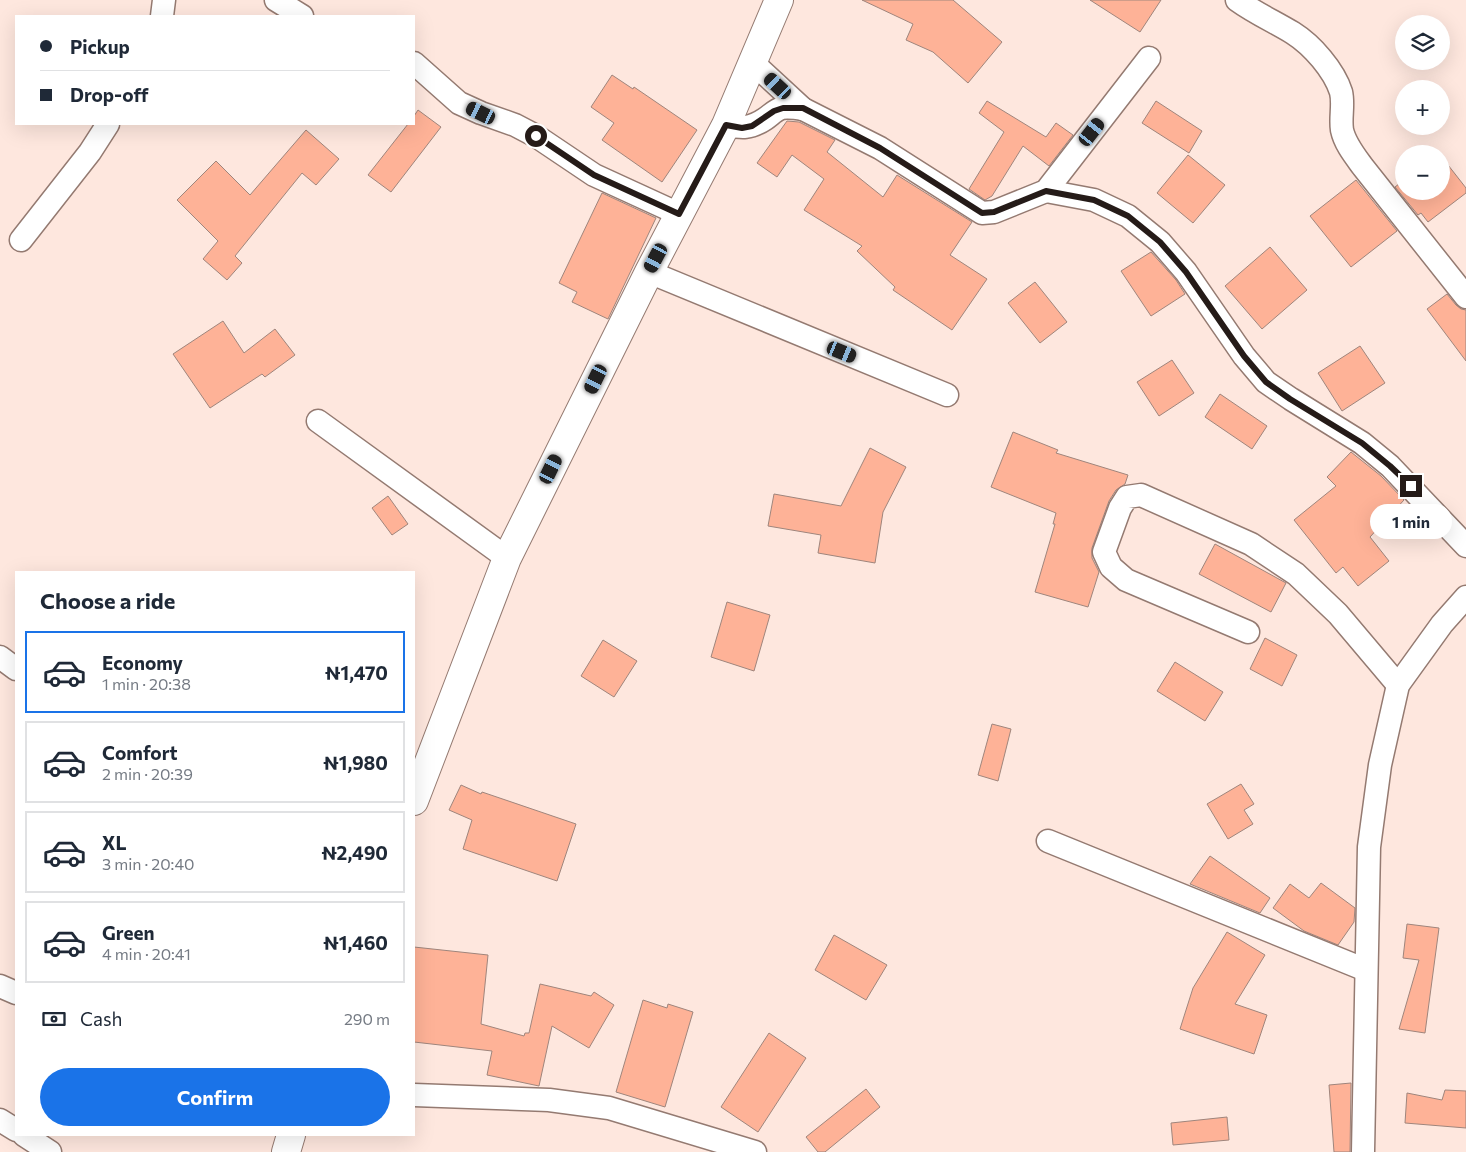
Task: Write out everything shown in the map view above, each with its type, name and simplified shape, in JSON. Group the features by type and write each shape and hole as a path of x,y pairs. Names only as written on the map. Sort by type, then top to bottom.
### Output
{"street":[{"path":"162,15 164,0"},
{"path":"276,0 300,15"},
{"path":"415,798 507,558 649,272 726,125 779,0"},
{"path":"1237,0 1248,9 1295,34 1331,71 1341,92 1342,130 1348,146 1466,296"},
{"path":"753,63 803,108 880,148 982,213 994,212 1046,191 1149,58"},
{"path":"415,64 460,103 481,113 515,124 594,175 679,214"},
{"path":"726,125 742,128 752,126 774,111 783,108 803,108"},
{"path":"21,240 90,152 107,125"},
{"path":"1046,191 1094,200 1128,216 1160,242 1186,272 1244,356 1266,382 1362,443 1383,460 1411,486 1466,546"},
{"path":"649,272 947,395"},
{"path":"318,422 507,558"},
{"path":"1248,632 1126,580 1112,567 1104,552 1120,508 1127,497 1141,494 1251,544 1296,574 1338,614 1398,685"},
{"path":"1363,1152 1369,847 1380,765 1398,685 1442,624 1466,597"},
{"path":"0,657 15,668"},
{"path":"1048,841 1366,970"},
{"path":"0,986 15,993"},
{"path":"415,1095 549,1100 609,1108 755,1152"},
{"path":"0,1120 15,1129"},
{"path":"26,1136 50,1152"},
{"path":"286,1152 291,1136"}],"building":[{"path":"862,0 953,0 1002,42 968,83 933,52 906,40 913,24"},
{"path":"1090,0 1161,0 1140,32"},
{"path":"612,75 633,89 634,87 697,130 662,182 602,140 614,123 591,107"},
{"path":"987,101 1046,137 1056,123 1073,135 1049,166 1023,146 992,196 985,200 969,189 1004,132 979,113"},
{"path":"1156,101 1202,131 1189,153 1142,123"},
{"path":"418,110 441,127 391,192 368,175 407,125 415,125 415,114"},
{"path":"787,121 799,122 835,140 827,152 883,197 897,175 972,222 950,255 987,279 952,330 893,290 895,287 857,251 862,246 804,210 824,179 792,155 777,177 757,163"},
{"path":"306,130 339,159 316,185 302,173 235,256 242,263 227,280 203,259 218,241 177,200 216,161 250,195"},
{"path":"1188,155 1225,185 1193,223 1157,193"},
{"path":"1450,168 1466,188 1466,193 1428,222 1421,213 1418,215 1406,200 1450,200"},
{"path":"1356,180 1397,231 1351,267 1310,216"},
{"path":"602,193 656,218 608,319 572,302 577,292 559,283"},
{"path":"1270,247 1307,290 1262,329 1225,286"},
{"path":"1151,252 1176,280 1185,294 1151,316 1121,271"},
{"path":"1035,282 1067,322 1040,343 1008,303"},
{"path":"1447,294 1456,305 1466,310 1466,361 1427,309"},
{"path":"223,321 244,353 275,329 295,355 265,377 262,374 210,408 173,354"},
{"path":"1360,346 1385,383 1342,411 1318,373"},
{"path":"1172,360 1194,393 1159,416 1137,382"},
{"path":"1220,394 1267,426 1252,449 1205,417"},
{"path":"1013,432 1058,450 1056,453 1128,475 1125,484 1116,490 1109,501 1092,548 1092,558 1099,572 1088,607 1035,592 1055,524 1053,524 1056,513 991,487"},
{"path":"870,448 906,467 883,512 875,563 818,553 821,535 768,526 774,494 841,506"},
{"path":"1351,452 1381,476 1404,500 1370,537 1389,561 1358,586 1343,567 1336,573 1294,520 1336,486 1327,477"},
{"path":"388,496 408,524 392,535 372,508"},
{"path":"1215,544 1286,583 1271,612 1199,574"},
{"path":"727,602 770,615 754,671 711,657"},
{"path":"1265,638 1297,655 1282,686 1250,669"},
{"path":"603,640 637,661 614,697 581,676"},
{"path":"1175,662 1223,692 1205,721 1157,691"},
{"path":"992,724 1011,729 998,781 978,775"},
{"path":"1241,784 1254,804 1244,810 1253,824 1228,839 1207,804"},
{"path":"461,785 481,794 482,792 576,824 557,881 463,849 472,820 449,810"},
{"path":"1210,856 1270,898 1260,913 1190,884"},
{"path":"1321,883 1355,908 1354,922 1338,945 1304,931 1273,908 1290,884 1309,898"},
{"path":"1407,924 1439,928 1425,1033 1399,1029 1419,960 1403,958"},
{"path":"1227,932 1265,955 1235,1004 1267,1015 1254,1054 1180,1029 1193,988"},
{"path":"834,935 887,965 866,1000 815,970"},
{"path":"415,947 488,955 481,1024 524,1036 525,1033 529,1033 540,984 591,996 594,992 614,1005 589,1048 552,1026 539,1086 487,1075 492,1051 415,1042"},
{"path":"643,1000 667,1008 668,1004 693,1012 665,1107 616,1092"},
{"path":"769,1033 806,1058 758,1132 721,1107"},
{"path":"1351,1083 1350,1152 1334,1152 1329,1085"},
{"path":"866,1089 880,1107 825,1152 818,1152 806,1137"},
{"path":"1445,1090 1466,1091 1466,1128 1405,1123 1407,1093 1442,1100"},
{"path":"1227,1117 1229,1140 1173,1145 1171,1123"}],"route":[{"path":"536,136 594,175 679,214 726,125 742,128 752,126 774,111 783,108 803,108 880,148 982,213 994,212 1046,191 1094,200 1128,216 1160,242 1186,272 1244,356 1266,382 1362,443 1411,486"}]}
